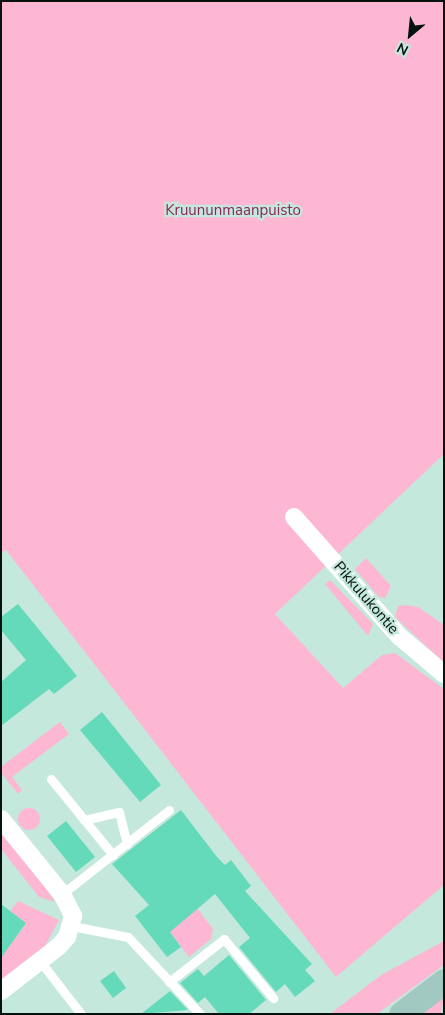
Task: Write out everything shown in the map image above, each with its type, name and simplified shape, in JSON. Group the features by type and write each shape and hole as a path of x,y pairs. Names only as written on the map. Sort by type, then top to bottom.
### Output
{"main road":[{"path":"401,1014 444,981"}],"street":[{"name":"Pikkulukontie","path":"294,517 400,636 444,674"},
{"path":"1,819 71,906 72,926 67,937 1,991"}],"lane":[{"path":"51,779 113,855"},
{"path":"62,894 169,810"},
{"path":"84,820 119,812 127,844"},
{"path":"72,926 128,938 200,1014"},
{"path":"169,982 224,939 273,998"},
{"path":"40,961 81,1014"}],"green space":[{"name":"Kruununmaanpuisto","path":"1,1 444,1 444,454 275,614 343,688 382,655 395,653 444,689 444,885 336,977 6,550 1,553"},
{"path":"366,558 391,586 385,598 379,597 355,569"},
{"path":"330,580 373,624 368,636 325,584"},
{"path":"398,606 418,607 444,625 444,663 395,617"},
{"path":"60,722 69,734 12,777 22,790 18,794 1,773 2,766"},
{"path":"29,808 37,811 40,819 37,827 29,830 21,827 18,819 21,811"},
{"path":"1,832 55,902 39,897 1,849"},
{"path":"18,901 59,920 45,946 1,980 1,957 26,924 10,911"},
{"path":"197,908 213,929 211,939 189,957 170,932"},
{"path":"444,941 444,965 377,1014 330,1014 381,975"},
{"path":"444,996 441,1014 420,1014"}],"building":[{"path":"18,604 77,676 54,694 49,689 1,726 1,682 26,660 1,630 1,617"},
{"path":"102,712 161,785 140,802 80,730"},
{"path":"181,810 225,865 231,860 251,886 245,891 312,964 305,970 315,981 295,997 285,984 276,992 239,947 250,938 215,894 170,932 181,947 167,957 135,916 149,905 112,864"},
{"path":"66,821 95,857 76,872 47,836"},
{"path":"1,904 26,923 1,958"},
{"path":"229,955 266,1000 249,1014 219,1014 205,997 198,1003 180,983 198,969 204,976"},
{"path":"114,971 126,988 113,998 100,981"},
{"path":"170,991 188,1010 141,1014"}]}
